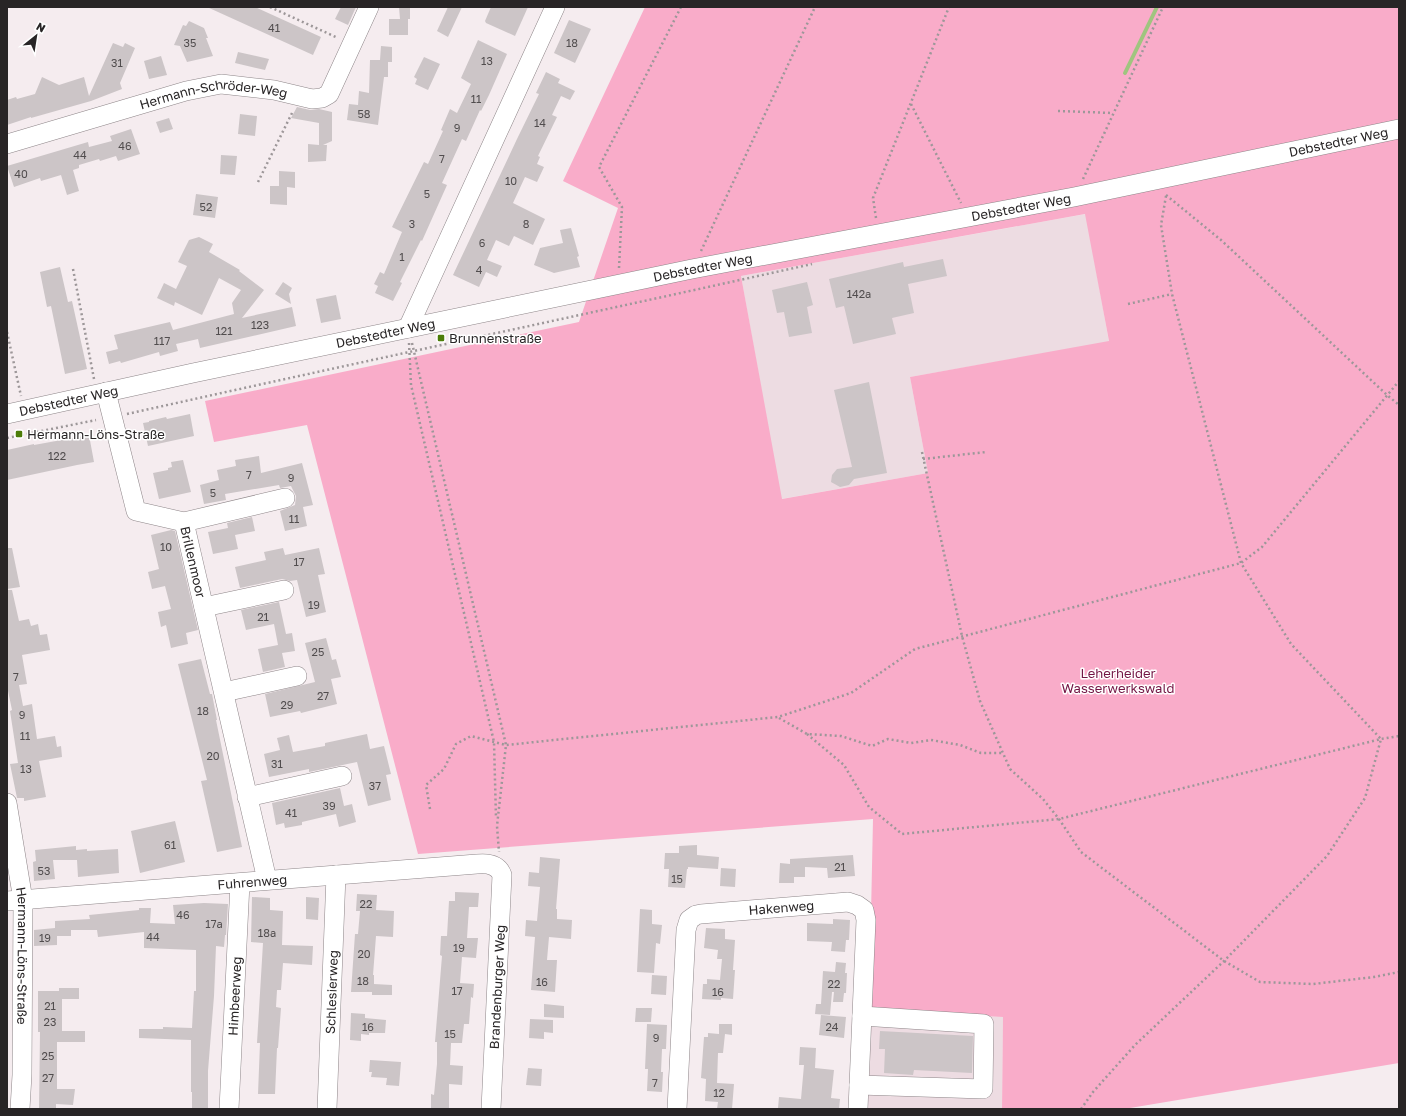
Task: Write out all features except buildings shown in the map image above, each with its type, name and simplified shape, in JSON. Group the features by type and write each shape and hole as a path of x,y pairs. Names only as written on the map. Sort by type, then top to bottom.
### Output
{"street":[{"name":"Hermann-Schröder-Weg","path":"7,144 186,91 221,84 274,90 312,99 322,98 329,94 369,7"},
{"path":"408,328 555,7"},
{"name":"Debstedter Weg","path":"16,412 692,269 1074,197 1165,188 1399,129"},
{"name":"Brillenmoor","path":"102,393 112,417 136,511 184,522 267,880"},
{"path":"184,522 284,498"},
{"name":"Brillenmoor","path":"204,607 284,590"},
{"path":"224,692 297,676"},
{"path":"247,796 342,776"},
{"name":"Hermann-Löns-Straße","path":"7,803 15,900 22,1075 20,1109"},
{"name":"Fuhrenweg","path":"15,900 476,864 496,866"},
{"name":"Brandenburger Weg","path":"492,1109 502,875 501,871 496,866"},
{"name":"Schlesierweg","path":"327,1109 336,875"},
{"name":"Himbeerweg","path":"229,1109 240,883"},
{"name":"Hakenweg","path":"677,1109 686,930 689,920 692,917 701,914 848,902 857,904 864,910 866,920 858,1109"},
{"path":"859,1085 983,1089 984,1024 862,1016"}],"path":[{"path":"270,7 352,44"},
{"path":"618,285 622,207 599,167 681,7"},
{"path":"692,269 815,7"},
{"path":"877,234 873,198 949,7"},
{"path":"1074,197 1163,7"},
{"path":"258,182 300,96"},
{"path":"910,104 965,210 974,216"},
{"path":"1058,112 1113,113"},
{"path":"1165,188 1161,225 1172,294 1241,563 1291,644 1382,739"},
{"path":"1165,188 1387,396 1399,404"},
{"path":"7,438 112,417 409,351 819,263"},
{"path":"73,269 102,393"},
{"path":"1128,304 1172,294"},
{"path":"408,328 506,746 497,826"},
{"path":"408,328 411,385 494,742 499,850 496,866"},
{"path":"7,332 16,412"},
{"path":"430,809 426,785 444,769 456,744 471,736 506,746 778,717 851,693 915,649 1241,563 1262,547 1399,381"},
{"path":"922,452 962,636 980,701 1010,769 1043,799 1081,852 1224,961 1260,982 1313,984 1374,977 1399,972"},
{"path":"923,459 986,452"},
{"path":"778,717 807,734 844,765 868,807 902,834 1059,820 1399,736"},
{"path":"807,734 841,736 872,746 888,739 911,743 931,740 960,744 981,753 1002,753"},
{"path":"1081,1109 1100,1083 1135,1044 1224,961 1327,856 1365,798 1382,739"}],"shaded area":[{"path":"1086,214 1109,342 910,377 928,473 781,499 741,276"},
{"path":"869,1010 1003,1017 1002,1109 865,1109"}],"green space":[{"name":"Leherheider Wasserwerkswald","path":"645,7 1399,7 1399,1063 1124,1109 1002,1109 1003,1017 869,1010 873,819 418,854 307,425 214,442 205,401 579,322 618,208 563,181","holes":["1085,214 1109,341 910,377 928,473 782,499 741,276"]}],"waterway":[{"path":"1125,73 1157,7"}],"place":[{"name":"Brunnenstraße","path":"441,338"},
{"name":"Hermann-Löns-Straße","path":"19,434"}]}
